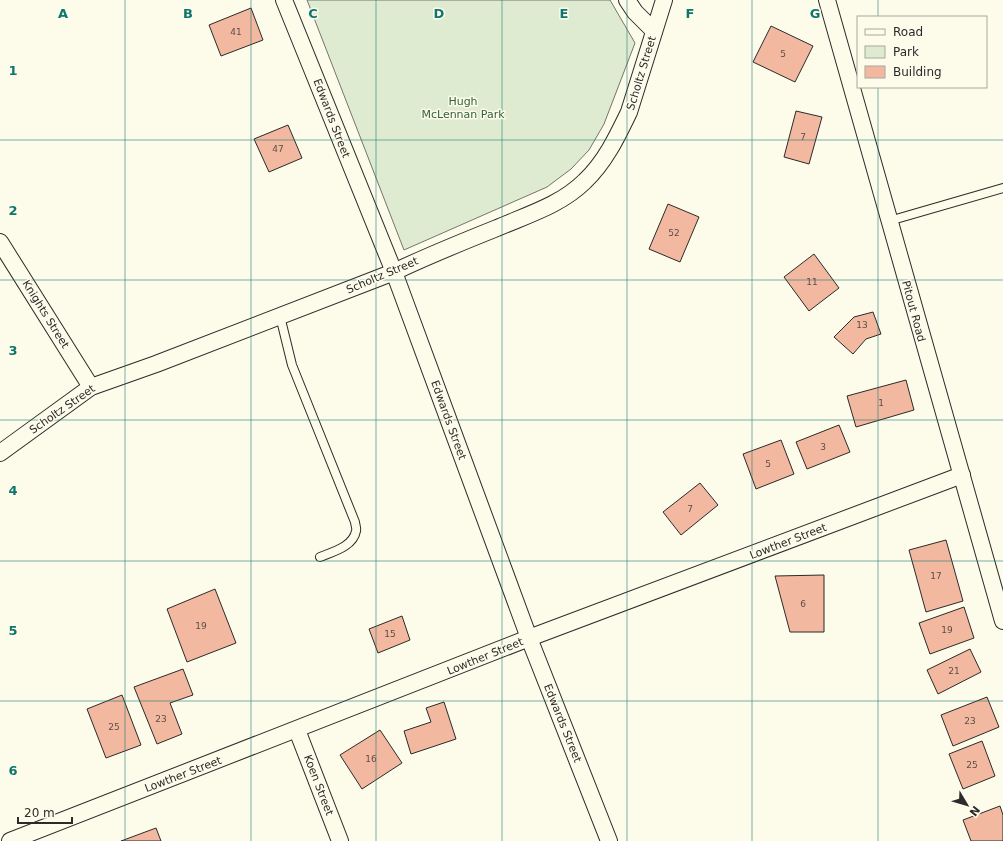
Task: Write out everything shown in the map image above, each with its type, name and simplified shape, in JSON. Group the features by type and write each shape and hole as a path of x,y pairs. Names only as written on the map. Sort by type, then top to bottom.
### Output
{"street":[{"name":"Edwards Street","path":"284,0 394,272 530,638 609,841"},
{"path":"627,0 654,31"},
{"name":"Scholtz Street","path":"0,453 91,386 394,272 428,256 543,209 558,201 584,183 609,151 621,130 629,112 664,0"},
{"name":"Pitout Road","path":"827,0 962,475 998,584 1003,621"},
{"name":"Knights Street","path":"0,242 91,386"},
{"name":"Lowther Street","path":"10,841 530,638 962,475"},
{"name":"Koen Street","path":"297,730 340,841"}],"lane":[{"path":"890,221 1003,188"},
{"path":"280,316 292,365 355,522 356,532 352,539 342,548 320,557"}],"green space":[{"name":"Hugh McLennan Park","path":"307,0 610,0 635,43 604,124 589,150 571,169 547,187 404,250"}],"building":[{"path":"251,8 263,40 221,56 209,25"},
{"path":"771,26 813,46 795,82 753,62"},
{"path":"796,111 822,117 809,164 784,157"},
{"path":"288,125 302,158 269,172 254,139"},
{"path":"668,204 699,217 680,262 649,249"},
{"path":"814,254 839,288 809,311 784,277"},
{"path":"873,312 881,334 866,339 853,354 834,337 854,317"},
{"path":"906,380 914,410 856,427 847,396"},
{"path":"839,425 850,452 807,469 796,442"},
{"path":"781,440 794,474 756,489 743,454"},
{"path":"700,483 718,505 681,535 663,512"},
{"path":"946,540 963,601 926,612 909,550"},
{"path":"824,575 824,632 790,632 775,576"},
{"path":"215,589 236,643 187,662 167,609"},
{"path":"964,607 974,638 930,654 919,623"},
{"path":"402,616 410,640 378,653 369,629"},
{"path":"970,649 981,672 938,694 927,670"},
{"path":"183,669 193,695 170,703 182,734 157,744 134,687"},
{"path":"122,695 141,745 106,758 87,709"},
{"path":"987,697 999,727 953,746 941,715"},
{"path":"444,702 456,739 411,754 404,731 431,722 426,708"},
{"path":"380,730 402,763 362,789 340,755"},
{"path":"982,741 995,776 963,789 949,754"},
{"path":"1000,806 1003,815 1003,841 971,841 963,820"},
{"path":"156,828 161,841 121,841"}]}
